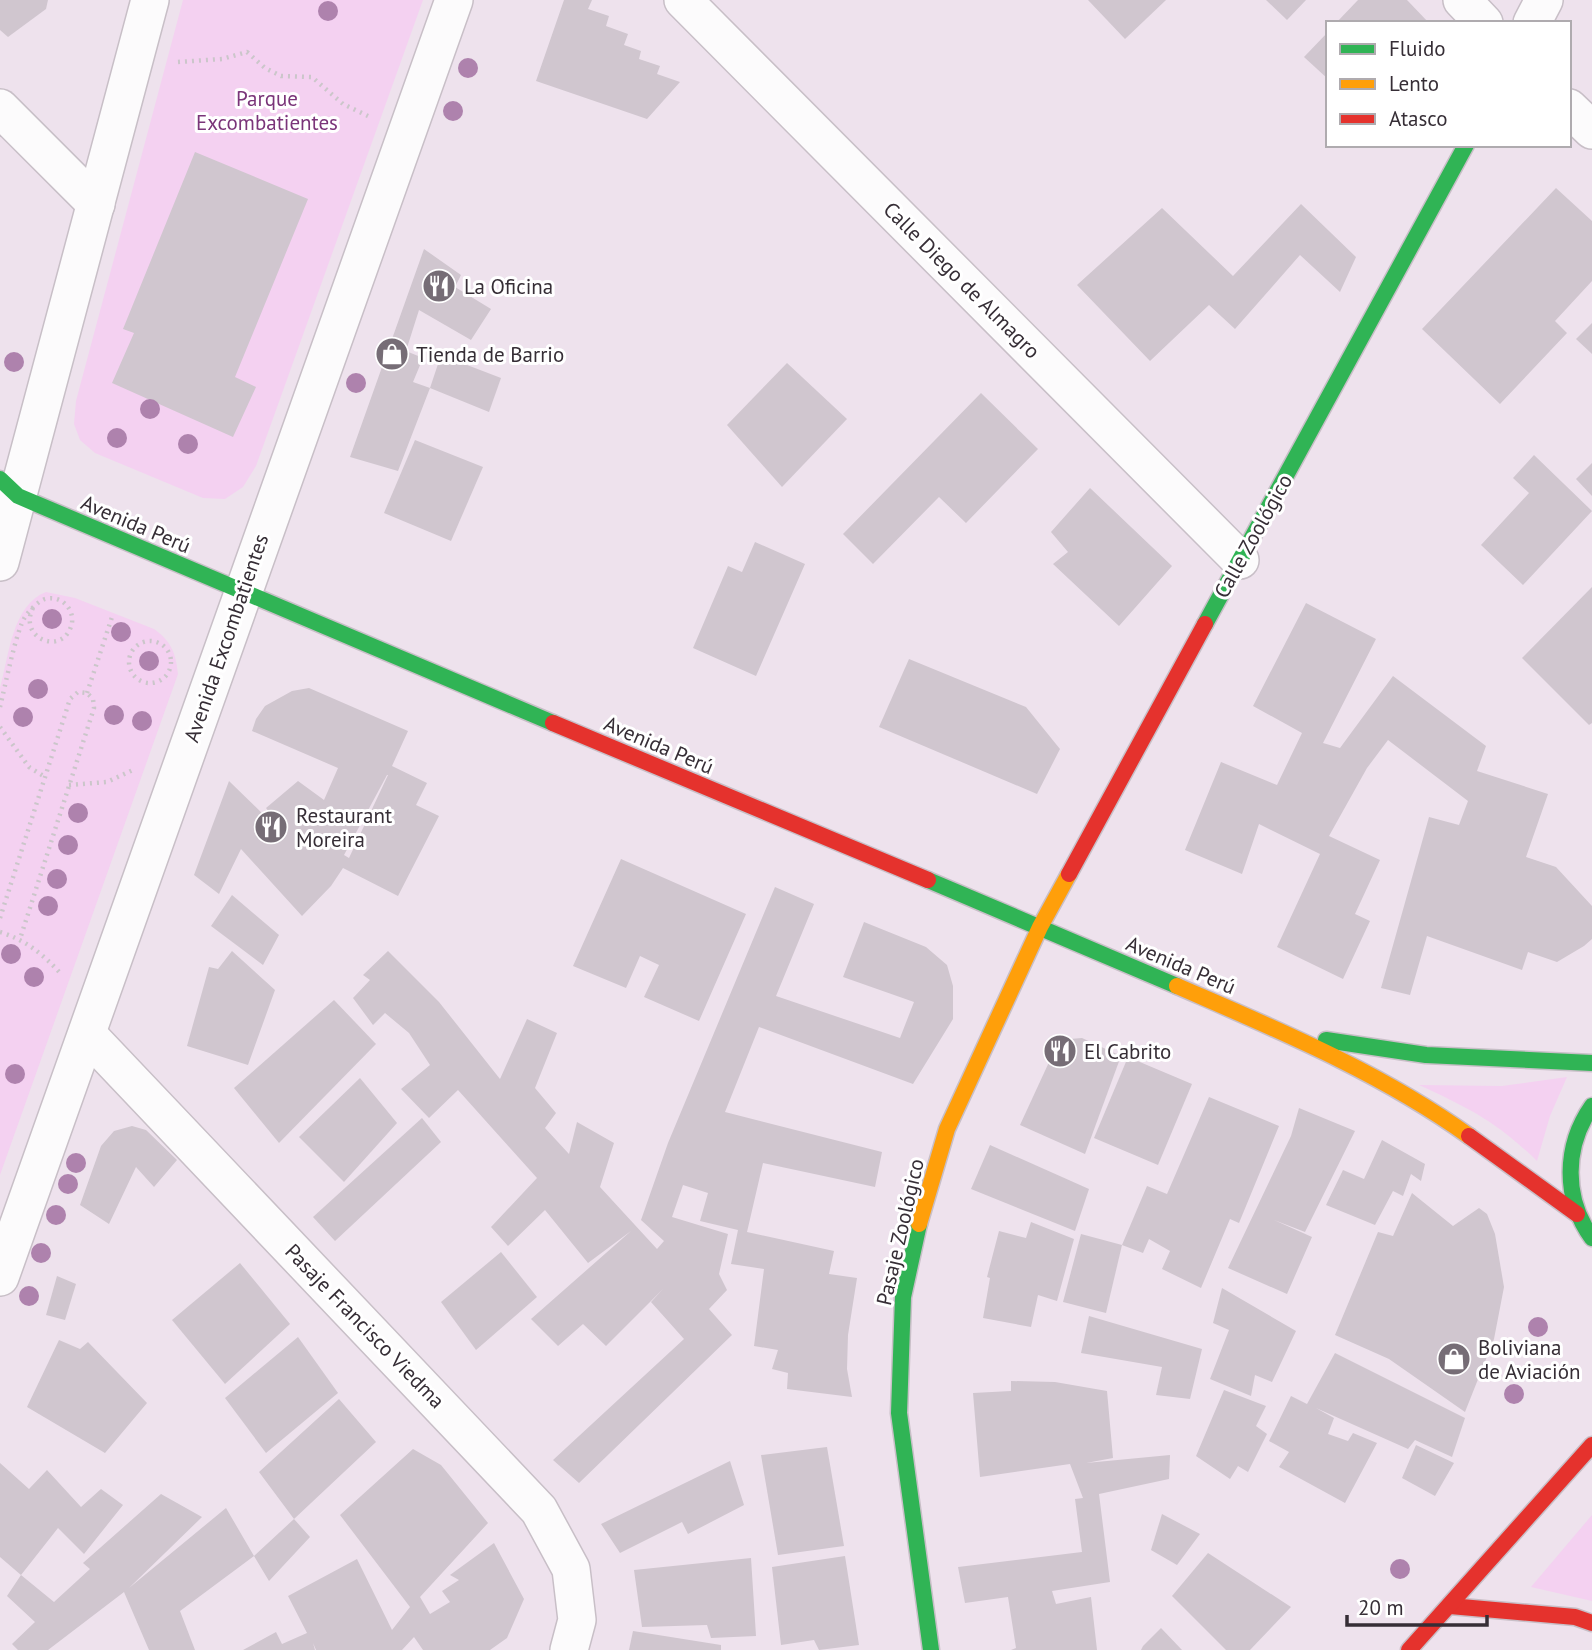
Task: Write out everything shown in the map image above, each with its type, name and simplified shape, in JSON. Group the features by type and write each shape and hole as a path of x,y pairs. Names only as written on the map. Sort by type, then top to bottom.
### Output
{"main road":[{"name":"Calle Zoológico","path":"1040,927 1464,147"},
{"name":"Avenida Perú","path":"6,490 242,593 1040,927 1283,1032 1345,1062 1463,1132 1578,1216"},
{"name":"Pasaje Zoológico","path":"931,1650 899,1413 903,1297 922,1210 947,1129 1040,927"},
{"name":"Avenida Perú","path":"1283,1032 1355,1046 1426,1055 1592,1063"},
{"path":"1590,1246 1578,1216 1570,1178 1574,1142 1592,1106"},
{"path":"1409,1650 1592,1445"},
{"path":"1450,1606 1575,1617 1592,1623"}],"street":[{"path":"0,562 6,490 96,204 150,0"},
{"name":"Avenida Excombatientes","path":"0,1277 454,0"},
{"name":"Calle Diego de Almagro","path":"683,0 1240,560"},
{"path":"1462,0 1482,21"},
{"path":"1533,21 1544,0"},
{"path":"0,108 96,204"},
{"path":"1571,110 1592,130"},
{"name":"Pasaje Francisco Viedma","path":"87,1034 539,1510 570,1569 577,1620 569,1650"}],"path":[{"path":"176,62 222,59 247,52 265,68 281,76 312,77 343,104 372,118"},
{"path":"0,706 23,620 33,608 44,599 58,599 69,608 73,622 67,635 53,642 46,642 34,635 29,621 33,608"},
{"path":"87,693 112,617"},
{"path":"151,640 164,646 171,658 170,672 165,678 152,684 138,681 128,662 132,649 151,640"},
{"path":"0,918 71,699 78,692 87,693 93,699 94,708 20,939"},
{"path":"0,727 29,767 45,777"},
{"path":"69,786 107,782 140,766"},
{"path":"0,932 20,939 44,956 65,978"}],"green space":[{"name":"Parque Excombatientes","path":"183,0 423,0 256,466 243,487 225,499 203,498 95,453 80,440 74,424 76,401"},
{"path":"46,592 75,598 154,629 172,648 178,674 0,1175 0,688 19,620 26,608"},
{"path":"1567,1077 1550,1116 1537,1161 1482,1117 1419,1085 1502,1086"},
{"path":"1592,1515 1592,1601 1531,1587"}],"building":[{"path":"0,0 48,0 46,9 8,37 0,30"},
{"path":"564,0 592,0 588,9 609,16 606,26 628,34 624,45 641,51 639,59 660,66 657,74 680,82 647,119 536,81"},
{"path":"1088,0 1166,0 1125,39"},
{"path":"1266,0 1306,0 1287,20"},
{"path":"1358,0 1407,0 1427,21 1338,21"},
{"path":"1326,34 1326,77 1304,57"},
{"path":"195,152 308,199 235,377 256,387 233,437 112,383 134,333 123,329"},
{"path":"1556,188 1592,221 1592,281 1555,321 1567,333 1500,404 1422,329"},
{"path":"1301,204 1356,257 1340,292 1300,255 1235,329 1209,305 1150,361 1077,285 1162,208 1233,276"},
{"path":"424,249 461,275 455,287 491,309 471,340 419,310 406,351 423,358 413,382 430,388 398,471 350,457"},
{"path":"1592,323 1592,354 1576,339"},
{"path":"441,355 501,378 489,412 430,388"},
{"path":"787,363 847,419 782,487 727,425"},
{"path":"981,393 1038,449 966,523 939,497 873,564 843,534"},
{"path":"415,440 483,467 451,541 384,513"},
{"path":"1534,455 1592,511 1523,585 1481,545 1529,493 1513,478"},
{"path":"1592,463 1592,496 1576,479"},
{"path":"1090,488 1172,566 1119,626 1053,564 1068,552 1051,532"},
{"path":"755,542 805,564 756,676 693,648 728,566 742,572"},
{"path":"1592,587 1592,723 1589,725 1522,658"},
{"path":"1306,603 1376,639 1323,743 1340,748 1393,676 1486,746 1477,771 1548,794 1526,857 1556,867 1592,906 1592,939 1584,946 1557,962 1528,952 1522,970 1427,936 1410,995 1381,988 1429,817 1459,825 1468,801 1388,740 1367,768 1329,836 1380,860 1355,914 1370,921 1343,979 1277,947 1320,854 1259,824 1242,874 1185,850 1221,762 1277,785 1302,733 1253,706"},
{"path":"909,659 1026,707 1060,749 1037,794 879,727"},
{"path":"309,688 408,731 392,766 427,783 416,805 439,816 398,896 343,868 331,886 302,916 241,849 219,894 194,875 229,781 266,817 270,813 266,808 298,781 324,800 338,768 252,731 265,706 292,691","holes":["388,775 349,858 344,855"]},
{"path":"621,859 746,914 699,1021 644,997 659,965 640,956 626,988 573,966"},
{"path":"775,887 814,904 776,996 900,1038 914,1002 843,977 864,922 926,947 947,965 953,986 953,1019 913,1084 759,1027 725,1112 882,1152 875,1187 763,1163 747,1232 834,1251 829,1274 857,1278 848,1335 847,1369 852,1397 787,1389 788,1373 772,1369 778,1350 754,1346 764,1269 731,1264 738,1230 700,1221 708,1193 683,1185 672,1217 728,1234 719,1274 727,1290 709,1309 732,1335 579,1483 553,1460 684,1339 651,1302 663,1289 606,1346 583,1324 558,1346 531,1319 631,1231 588,1263 545,1210 508,1246 491,1227 537,1178 458,1090 429,1118 401,1089 430,1065 409,1033 385,1013 373,1025 353,998 370,980 363,975 388,951 439,1002 500,1079 527,1019 557,1033 535,1088 556,1113 545,1128 569,1154 577,1122 614,1143 600,1187 657,1249 664,1241 641,1220 668,1143"},
{"path":"232,895 279,935 263,965 211,926"},
{"path":"232,951 275,990 248,1065 187,1046 209,967 218,969"},
{"path":"334,1000 376,1044 279,1143 234,1088"},
{"path":"1082,1038 1121,1056 1085,1154 1020,1125 1056,1047 1070,1039"},
{"path":"1128,1057 1192,1084 1158,1165 1094,1138"},
{"path":"360,1078 397,1123 344,1182 299,1137"},
{"path":"1209,1097 1279,1126 1239,1223 1230,1219 1201,1288 1162,1269 1170,1251 1149,1239 1143,1253 1122,1245 1147,1186 1167,1194"},
{"path":"1299,1108 1355,1131 1305,1232 1274,1220 1312,1237 1287,1294 1228,1268 1291,1136"},
{"path":"422,1118 441,1142 335,1241 313,1217"},
{"path":"132,1126 146,1130 177,1160 154,1187 136,1167 109,1224 80,1205 101,1146 114,1131"},
{"path":"1382,1140 1425,1164 1421,1181 1411,1174 1403,1196 1393,1191 1375,1225 1326,1205 1343,1170 1364,1179"},
{"path":"990,1145 1089,1189 1075,1231 971,1189"},
{"path":"1412,1193 1453,1226 1479,1208 1487,1214 1495,1234 1504,1287 1494,1339 1465,1412 1389,1359 1335,1335 1378,1232 1393,1236"},
{"path":"1031,1222 1074,1239 1057,1301 1038,1295 1031,1327 983,1318 990,1278 987,1277 999,1231 1026,1238"},
{"path":"1081,1234 1122,1245 1106,1313 1063,1302"},
{"path":"501,1252 537,1297 476,1350 441,1302"},
{"path":"240,1263 290,1324 225,1384 172,1320"},
{"path":"57,1276 76,1284 65,1320 46,1315"},
{"path":"1222,1288 1296,1331 1272,1382 1255,1375 1251,1396 1210,1379 1229,1330 1213,1323"},
{"path":"1089,1316 1202,1349 1190,1399 1156,1395 1162,1367 1081,1353"},
{"path":"298,1337 338,1393 266,1453 225,1398"},
{"path":"59,1340 80,1349 88,1342 147,1403 105,1453 27,1407"},
{"path":"1335,1353 1465,1418 1452,1457 1415,1440 1408,1449 1316,1408 1334,1418 1328,1434 1348,1441 1353,1433 1377,1443 1345,1503 1279,1467 1289,1452 1269,1441 1291,1396 1307,1404"},
{"path":"1011,1381 1055,1382 1107,1391 1113,1458 1086,1463 1170,1455 1169,1479 1099,1494 1110,1582 1052,1591 1056,1604 1091,1597 1097,1650 1011,1650 1016,1648 1008,1597 965,1603 958,1567 1082,1552 1075,1499 1083,1498 1070,1464 980,1477 973,1393 1011,1391"},
{"path":"1224,1390 1266,1406 1256,1426 1267,1434 1248,1472 1238,1466 1230,1479 1196,1456"},
{"path":"339,1399 376,1442 294,1519 259,1472"},
{"path":"1416,1445 1454,1463 1435,1496 1402,1478"},
{"path":"827,1447 844,1546 778,1555 761,1455"},
{"path":"413,1449 441,1465 488,1523 420,1597 430,1614 450,1602 442,1591 459,1580 450,1575 494,1543 524,1599 507,1638 490,1650 423,1650 414,1637 402,1650 316,1650 313,1643 315,1650 243,1650 276,1632 282,1644 307,1633 288,1596 357,1559 392,1630 410,1607 340,1515"},
{"path":"730,1461 744,1505 688,1534 682,1522 620,1553 601,1524"},
{"path":"0,1463 29,1489 47,1470 81,1507 101,1489 123,1505 84,1554 58,1528 21,1575 0,1557"},
{"path":"161,1494 202,1517 129,1588 226,1508 254,1556 180,1611 195,1650 149,1650 124,1592 48,1650 18,1650 12,1644 35,1622 7,1596 21,1575 54,1602 90,1569 83,1563"},
{"path":"1162,1514 1200,1534 1177,1565 1151,1550"},
{"path":"294,1519 310,1537 269,1581 254,1556"},
{"path":"1208,1553 1291,1607 1250,1650 1226,1650 1172,1596"},
{"path":"845,1556 859,1645 819,1650 814,1640 781,1645 772,1567"},
{"path":"751,1558 756,1636 711,1638 707,1625 642,1627 634,1570"},
{"path":"1161,1628 1182,1650 1141,1650"},
{"path":"633,1631 721,1645 721,1650 629,1650"}],"traffic: fast":[{"path":"1205,624 1465,147"},
{"path":"0,479 18,496 553,723"},
{"path":"928,880 1177,986"},
{"path":"1326,1040 1426,1055 1592,1063"},
{"path":"1592,1106 1576,1138 1571,1172 1576,1206 1592,1238"},
{"path":"919,1224 903,1297 899,1413 931,1650"}],"traffic: slow":[{"path":"919,1224 947,1129 1040,927 1069,874"},
{"path":"1177,986 1364,1072 1469,1136"}],"traffic: jam":[{"path":"1069,874 1205,624"},
{"path":"553,723 928,880"},
{"path":"1469,1136 1577,1214"},
{"path":"1409,1650 1592,1445"},
{"path":"1450,1606 1575,1617 1592,1623"}],"place":[{"name":"La Oficina","path":"439,286"},
{"name":"Tienda de Barrio","path":"392,354"},
{"name":"Restaurant Moreira","path":"271,827"},
{"name":"El Cabrito","path":"1060,1051"},
{"name":"Boliviana de Aviación","path":"1454,1359"}]}
